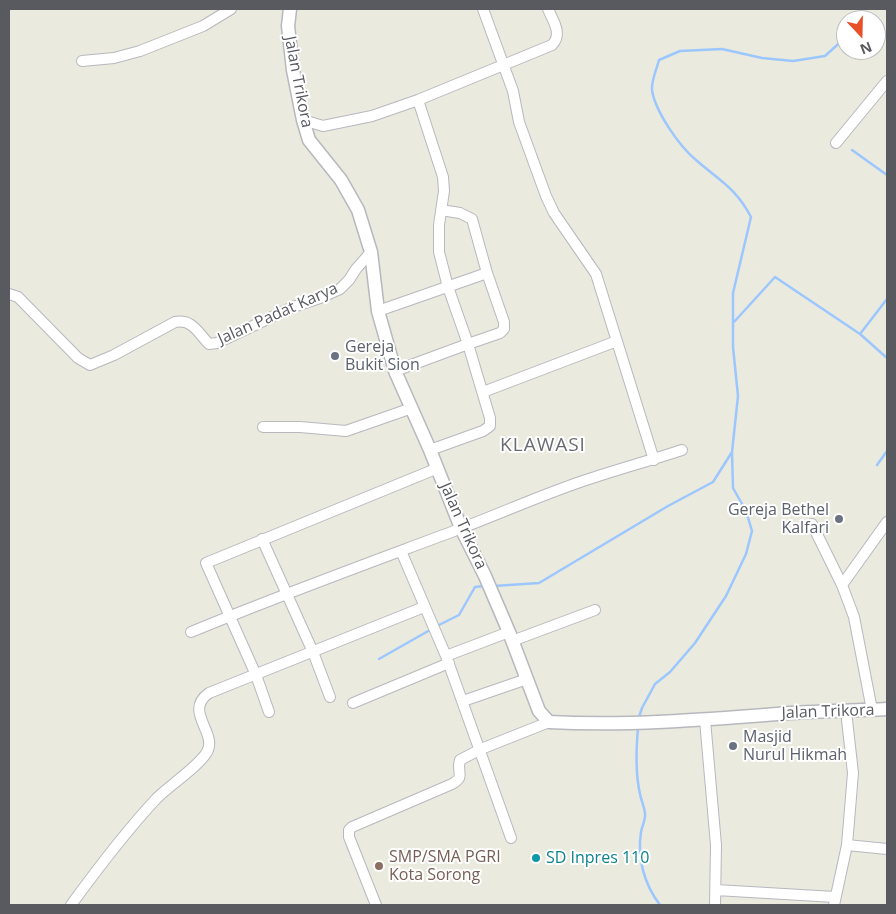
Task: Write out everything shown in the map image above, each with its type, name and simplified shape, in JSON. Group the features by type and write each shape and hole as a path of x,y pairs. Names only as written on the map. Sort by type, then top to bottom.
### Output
{"street":[{"path":"82,60 114,58 140,51 203,26 231,9"},
{"name":"Jalan Trikora","path":"290,9 288,26 293,70 309,140 341,180 358,210 371,252 378,311 396,371 438,468 461,528 485,576 511,636 539,711 549,722 588,724 705,720 779,714 887,709"},
{"path":"483,9 513,91 519,122 546,196 554,213 596,274 653,457"},
{"path":"303,120 323,126 372,116 418,100 552,45 557,40 558,33 548,9"},
{"path":"836,143 887,81"},
{"path":"418,100 443,177 444,191 438,231 439,252 448,287 468,344 490,418 490,426 483,431 430,450"},
{"path":"396,371 500,334 504,329 504,322 487,273 472,219 460,213 442,210"},
{"name":"Jalan Padat Karya","path":"9,294 18,297 78,358 90,365 175,322 186,321 209,344 217,343 293,307 340,289 371,252"},
{"path":"378,311 487,273"},
{"path":"483,392 617,341"},
{"path":"263,427 300,427 346,431 412,408"},
{"path":"191,632 286,593 592,478 653,457 682,450"},
{"path":"269,712 256,675 206,563 438,468"},
{"path":"842,585 887,522"},
{"path":"812,524 842,585 858,633 872,710"},
{"path":"262,540 313,652 330,697"},
{"path":"401,551 463,701 511,838"},
{"path":"71,905 140,816 159,796 199,762 208,751 210,744 200,714 200,704 203,697 424,607"},
{"path":"353,704 447,660 511,636 595,610"},
{"path":"463,701 527,679"},
{"path":"716,890 835,901 846,845 853,773 846,711"},
{"path":"705,720 716,845 715,905"},
{"path":"376,905 349,837 349,830 352,826 452,784 460,776 458,764 460,760 481,749 549,722"},
{"path":"846,845 887,849"}],"waterway":[{"path":"639,717 655,684 670,672 695,643 726,596 746,554 752,531 746,511 733,488 732,452 738,396 733,347 733,293 751,217 733,192 689,154 675,137 663,118 654,98 652,90 654,75 659,60 680,51 722,49 762,58 793,61 825,56 836,46"},
{"path":"852,150 887,175"},
{"path":"734,322 775,277 860,334 887,299"},
{"path":"860,334 887,358"},
{"path":"877,465 887,451"},
{"path":"494,586 539,583 668,506 713,482 732,452"},
{"path":"437,626 459,615 475,587 484,586"},
{"path":"379,659 430,630"},
{"path":"638,728 637,778 645,815 640,842 641,861 646,880 660,905"}],"place":[{"name":"Gereja Bukit Sion","path":"335,356"},
{"name":"Gereja Bethel Kalfari","path":"839,519"},
{"name":"Masjid Nurul Hikmah","path":"733,746"},
{"name":"SD Inpres 110","path":"536,858"},
{"name":"SMP/SMA PGRI Kota Sorong","path":"379,866"}],"district":[{"name":"KLAWASI","path":"543,446"}]}
